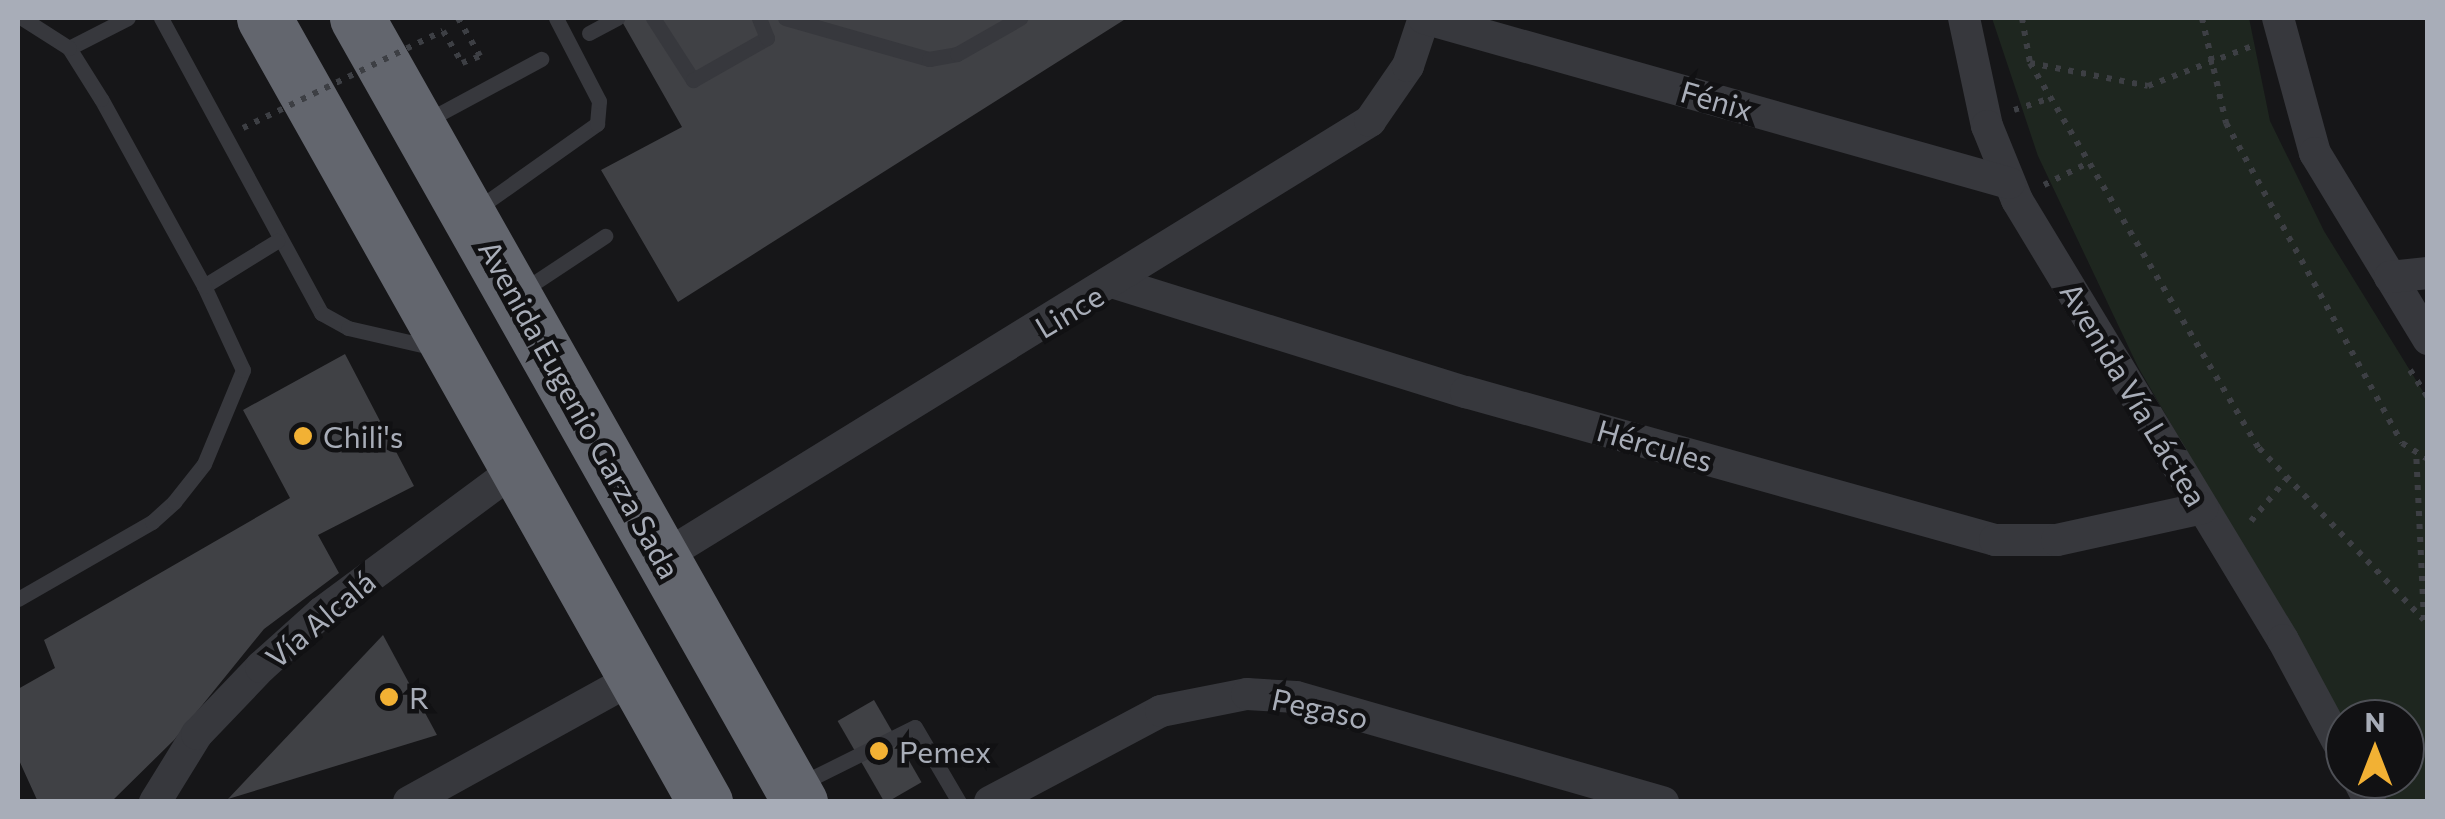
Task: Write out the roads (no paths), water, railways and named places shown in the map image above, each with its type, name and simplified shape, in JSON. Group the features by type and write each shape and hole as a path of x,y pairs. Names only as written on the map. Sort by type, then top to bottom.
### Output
{"highway":[{"path":"264,18 705,802"},
{"name":"Avenida Eugenio Garza Sada","path":"357,18 796,795"}],"street":[{"name":"Fénix","path":"1424,18 2013,191"},
{"name":"Lince","path":"663,557 1115,283 1370,121 1408,66 1424,18"},
{"name":"Avenida Vía Láctea","path":"1964,18 1987,126 2013,191 2325,720"},
{"path":"2280,28 2314,153 2428,340"},
{"path":"2390,277 2428,273"},
{"name":"Hércules","path":"1115,283 1466,392 1995,540 2057,540 2203,508"},
{"name":"Vía Alcalá","path":"154,802 197,734 261,666 321,613 517,468"},
{"path":"409,802 635,677"},
{"name":"Pegaso","path":"990,802 1161,711 1247,694 1296,698 1663,802"}],"lane":[{"path":"18,599 152,522 204,464 242,370 204,286 69,48 22,18"},
{"path":"69,48 128,18"},
{"path":"161,18 277,241 326,318 449,351"},
{"path":"471,214 597,124 598,102 556,18"},
{"path":"589,33 617,18"},
{"path":"653,18 686,77 698,80 767,38 759,18"},
{"path":"784,18 938,59 1020,18"},
{"path":"419,124 541,58"},
{"path":"514,296 605,236"},
{"path":"204,286 277,241"},
{"path":"796,795 915,727 959,802"}],"place":[{"name":"Chili's","path":"303,436"},
{"name":"R","path":"389,697"},
{"name":"Pemex","path":"879,751"}]}
